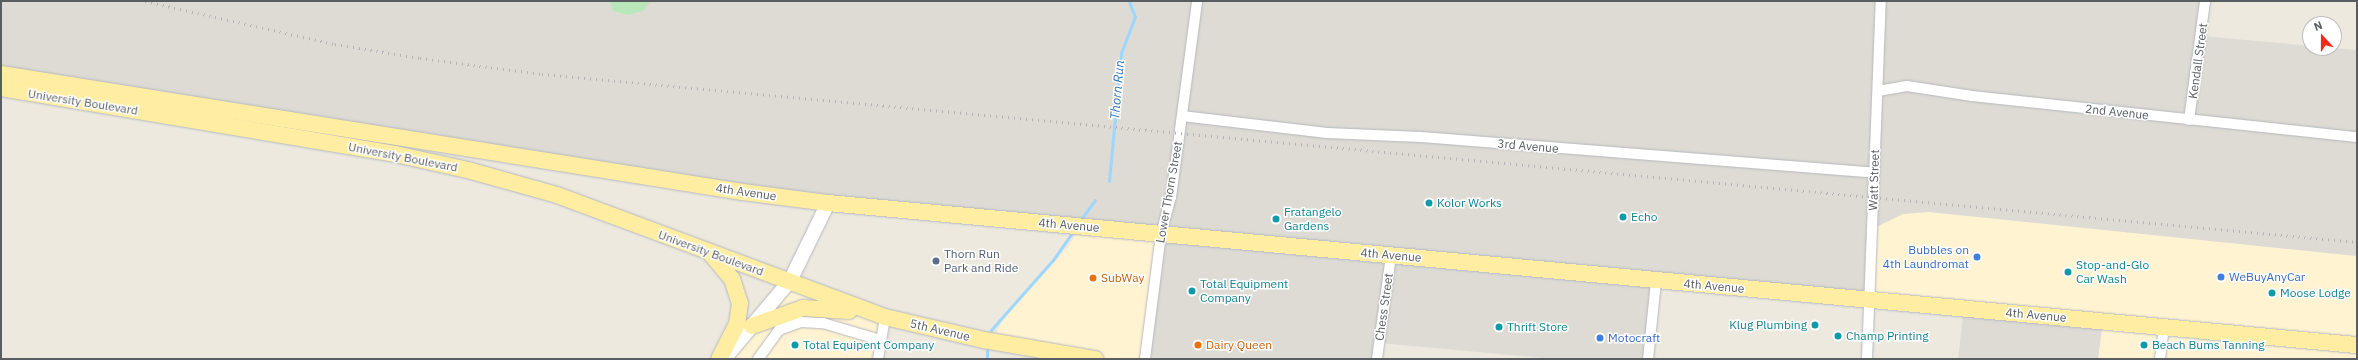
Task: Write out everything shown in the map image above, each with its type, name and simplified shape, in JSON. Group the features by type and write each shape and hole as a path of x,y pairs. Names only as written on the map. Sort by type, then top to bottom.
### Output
{"main road":[{"name":"University Boulevard","path":"1,74 428,141"},
{"name":"University Boulevard","path":"1,88 443,164 557,196 790,281"},
{"name":"4th Avenue","path":"428,141 743,192 828,203 2357,345"},
{"path":"443,164 444,144"},
{"path":"709,252 732,279 740,304 737,324 719,359"},
{"name":"5th Avenue","path":"790,281 885,317 984,340 1095,359"},
{"path":"752,326 773,316 803,308 830,308 885,317"}],"street":[{"name":"Lower Thorn Street","path":"1145,359 1161,234 1171,196 1197,1"},
{"name":"Watt Street","path":"1867,359 1881,1"},
{"name":"Kendall Street","path":"2189,120 2205,1"},
{"name":"2nd Avenue","path":"1878,91 1907,86 1972,96 2357,137"},
{"name":"3rd Avenue","path":"1182,116 1320,133 1420,138 1874,173"},
{"path":"724,359 790,281 828,203"},
{"name":"Chess Street","path":"1377,359 1391,255"},
{"path":"1648,359 1656,280"},
{"path":"878,359 885,317"},
{"path":"758,359 779,330 801,322 823,323 880,340"},
{"path":"2160,359 2164,327"}],"shaded area":[{"path":"1,1 2205,1 2201,36 2302,45 2302,56 2342,56 2342,49 2357,50 2357,256 1929,212 1903,214 1872,229 1869,299 1656,281 1648,359 1553,359 1380,343 1377,359 1145,359 1161,234 828,203 1,74"},
{"path":"1929,212 2357,256 2357,359 2098,359 2103,321 1869,299 1872,229 1903,214"},
{"path":"1081,226 1161,234 1145,359 1095,359 992,341 1002,321 1069,246"},
{"path":"790,281 885,317 878,359 724,359"},
{"path":"1964,308 2103,321 2098,359 1958,359"}],"green space":[{"path":"609,1 651,1 643,11 628,15 613,11"}],"waterway":[{"name":"Thorn Run","path":"1109,181 1121,53 1135,17 1129,1"},
{"name":"Thorn Run","path":"1079,222 1095,200"},
{"name":"Thorn Run","path":"991,330 1053,260 1073,231"},
{"name":"Thorn Run","path":"987,350 987,359"}],"railway":[{"path":"145,1 335,44 420,58 542,74 2357,242"}],"place":[{"name":"Kolor Works","path":"1429,203"},
{"name":"Echo","path":"1623,217"},
{"name":"Fratangelo Gardens","path":"1276,219"},
{"name":"Bubbles on 4th Laundromat","path":"1977,257"},
{"name":"Thorn Run Park and Ride","path":"936,261"},
{"name":"Stop-and-Glo Car Wash","path":"2068,272"},
{"name":"WeBuyAnyCar","path":"2221,277"},
{"name":"SubWay","path":"1093,278"},
{"name":"Total Equipment Company","path":"1192,291"},
{"name":"Moose Lodge","path":"2272,293"},
{"name":"Klug Plumbing","path":"1815,325"},
{"name":"Thrift Store","path":"1499,327"},
{"name":"Champ Printing","path":"1838,336"},
{"name":"Motocraft","path":"1600,338"},
{"name":"Total Equipent Company","path":"795,345"},
{"name":"Dairy Queen","path":"1198,345"},
{"name":"Beach Bums Tanning","path":"2144,345"}]}
